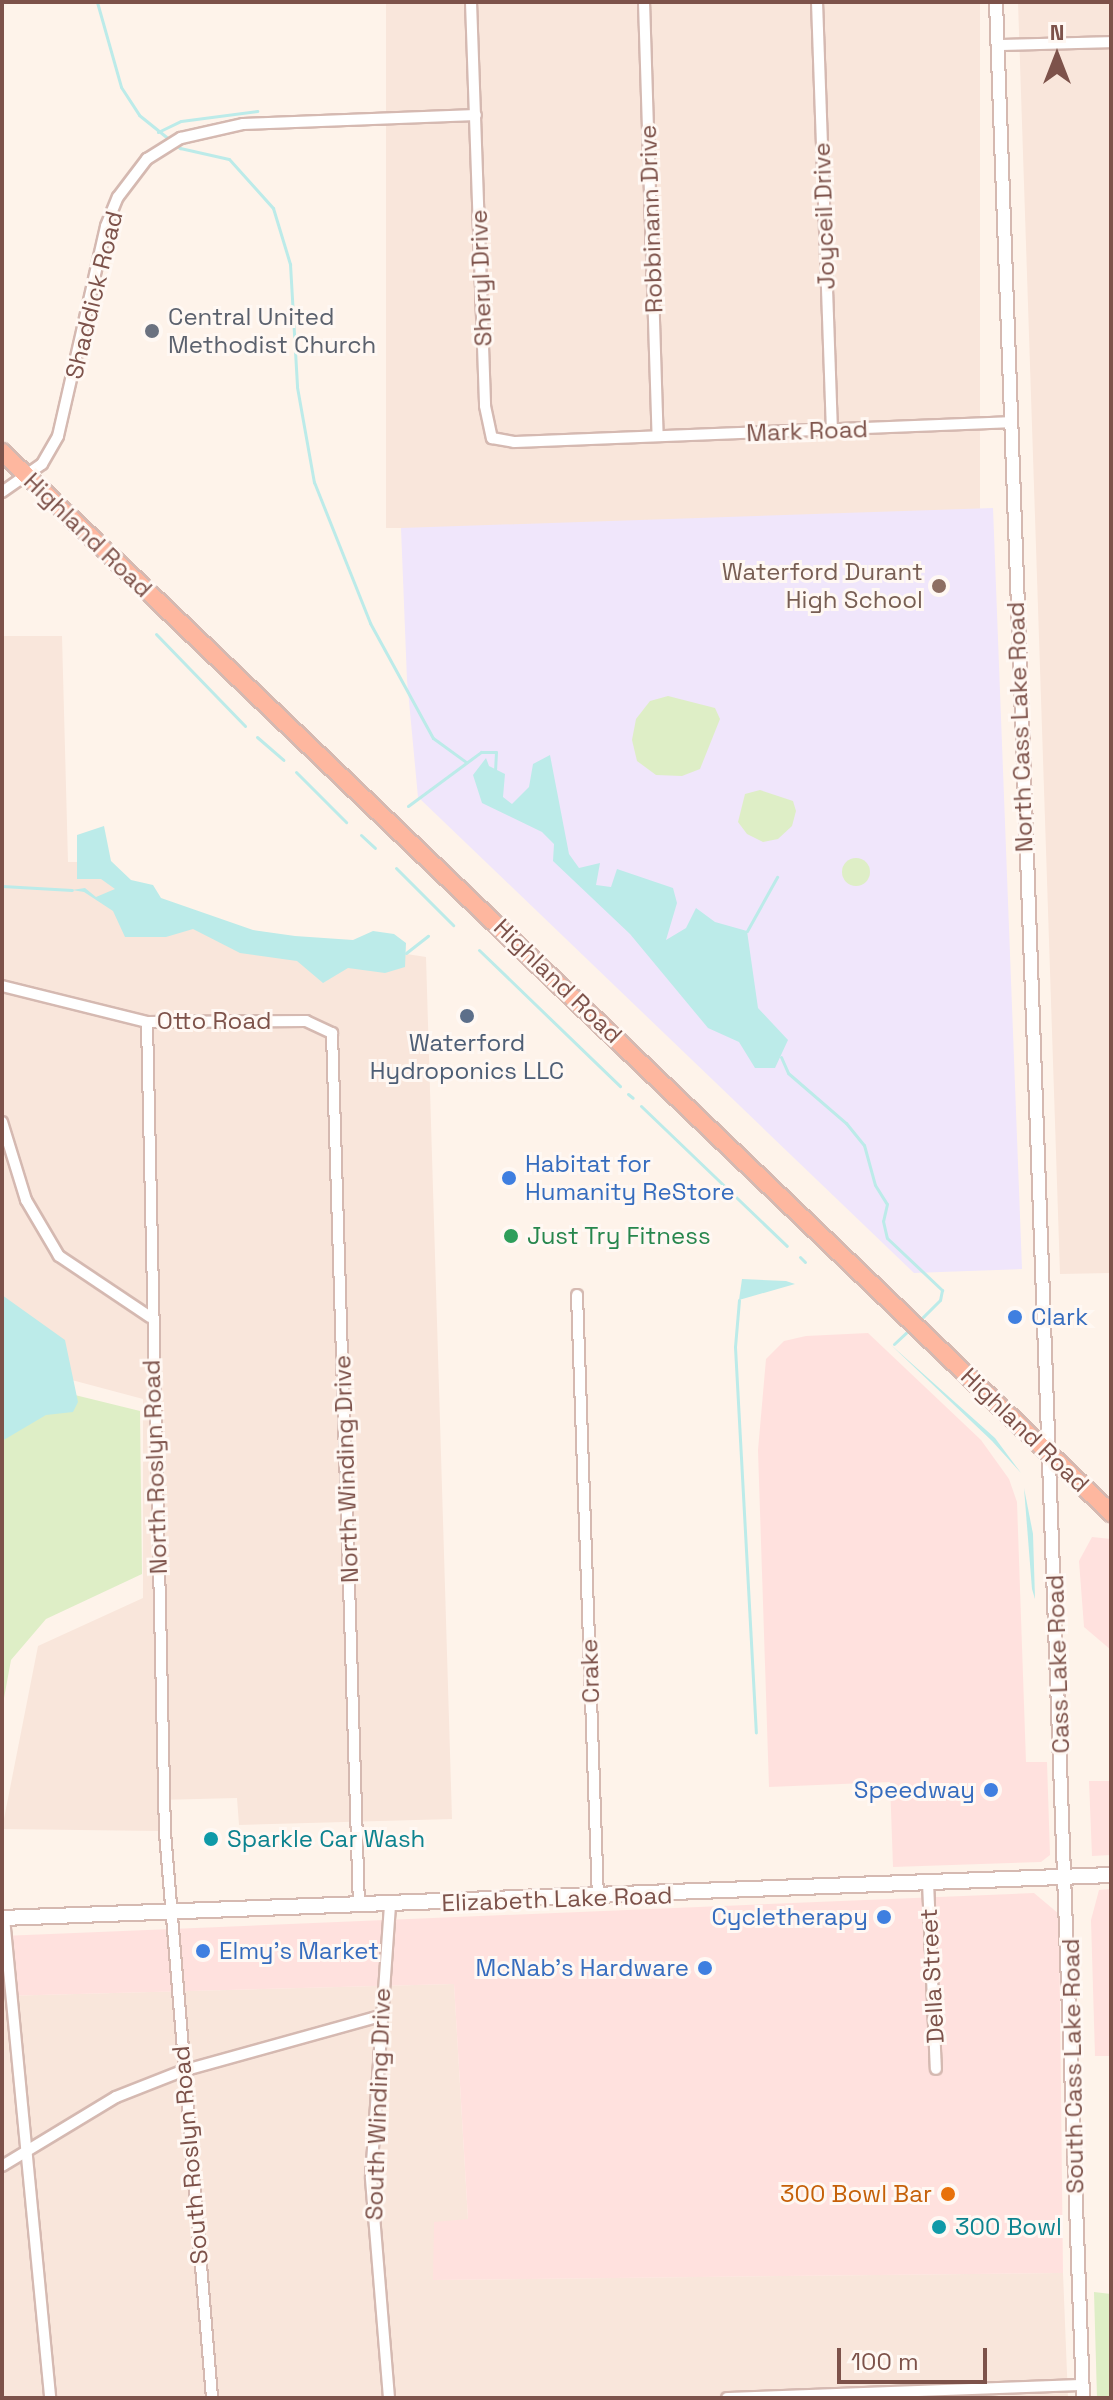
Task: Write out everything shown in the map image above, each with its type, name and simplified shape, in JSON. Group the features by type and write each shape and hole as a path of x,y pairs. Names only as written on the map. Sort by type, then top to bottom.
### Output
{"highway":[{"name":"Highland Road","path":"2,452 1111,1513"}],"main road":[{"name":"Elizabeth Lake Road","path":"3,1918 598,1898 1111,1875"}],"street":[{"name":"Sheryl Drive","path":"471,2 487,431 500,442 605,438"},
{"name":"Robbinann Drive","path":"644,2 658,436"},
{"name":"Joyceil Drive","path":"817,2 832,431"},
{"name":"North Cass Lake Road","path":"996,2 1049,1452"},
{"path":"997,45 1111,42"},
{"name":"Shaddick Road","path":"28,477 58,436 106,226 132,177 164,146 206,130 243,124 476,115"},
{"name":"Mark Road","path":"605,438 1010,422"},
{"path":"2,492 28,477"},
{"name":"Otto Road","path":"2,986 147,1022 306,1021 332,1033"},
{"name":"North Roslyn Road","path":"147,1022 150,1317 170,1912"},
{"name":"North Winding Drive","path":"332,1033 359,1906"},
{"path":"2,1122 26,1200 59,1256 150,1317"},
{"name":"Crake","path":"577,1295 598,1898"},
{"name":"Cass Lake Road","path":"1049,1452 1068,1877"},
{"name":"South Cass Lake Road","path":"1068,1877 1083,2391"},
{"name":"Della Street","path":"928,1882 936,2069"},
{"name":"South Winding Drive","path":"389,2398 371,2177 390,1905"},
{"name":"South Roslyn Road","path":"170,1912 212,2398"},
{"path":"3,1918 22,2153 50,2398"},
{"path":"2,2166 116,2097 182,2071 380,2016"},
{"path":"727,2398 1083,2391"}],"shaded area":[{"path":"386,2 980,2 980,528 386,528"},
{"path":"1018,2 1111,2 1111,1273 1060,1274"},
{"path":"993,508 1022,1269 914,1273 418,797 407,680 401,528"},
{"path":"2,636 62,636 68,862 100,862 172,918 426,957 452,1819 239,1825 237,1798 158,1800 159,1831 2,1829 38,1646 143,1598 143,1399 38,1371 2,1338"},
{"path":"868,1333 981,1440 1009,1479 1017,1502 1026,1762 1047,1762 1050,1855 1041,1862 893,1867 890,1782 769,1787 758,1450 766,1359 784,1341 806,1336"},
{"path":"1092,1537 1111,1539 1111,1650 1084,1627 1079,1561"},
{"path":"1089,1781 1111,1781 1111,1855 1092,1856"},
{"path":"1111,1889 1111,2056 1095,2056 1091,1920 1099,1890"},
{"path":"1034,1893 1059,1914 1063,2273 433,2280 434,2222 468,2219 454,1984 2,1996 2,1936"},
{"path":"454,1984 468,2220 433,2280 1063,2273 1068,2398 2,2398 2,1996"}],"green space":[{"path":"668,696 715,708 720,719 700,769 682,776 656,775 637,761 632,740 636,719 650,701"},
{"path":"760,790 793,801 796,811 792,826 778,839 763,842 747,834 738,822 745,794"},
{"path":"856,858 866,862 870,872 866,882 856,886 846,882 842,872 846,862"},
{"path":"22,1382 140,1411 142,1574 46,1619 11,1660 2,1709 2,1398"},
{"path":"1094,2292 1111,2294 1111,2398 1097,2398"}],"water":[{"path":"550,755 569,854 579,868 600,863 596,885 611,887 617,869 673,888 677,903 666,940 686,928 696,908 715,922 747,931 758,1008 788,1040 775,1068 755,1068 739,1042 708,1028 630,934 553,861 554,844 542,832 482,803 473,775 486,758 489,766 505,774 503,797 512,804 529,787 533,764"},
{"path":"104,826 111,861 131,880 153,885 161,898 253,930 353,940 373,931 394,934 406,943 405,967 385,973 348,968 323,983 297,961 240,953 193,929 166,937 125,937 113,911 84,892 72,890 85,888 96,897 115,889 101,879 77,879 77,835"},
{"path":"742,1279 786,1281 795,1284 739,1300"},
{"path":"2,1295 65,1340 78,1402 73,1412 46,1415 2,1441"},
{"path":"890,1344 995,1438 1021,1473 992,1441"},
{"path":"1024,1488 1033,1534 1035,1599 1032,1589"}],"waterway":[{"path":"97,2 121,87 139,115 180,148 229,159 273,208 290,264 297,387 314,482 370,623 433,738 466,762"},
{"path":"158,132 181,121 257,111"},
{"path":"156,634 245,726"},
{"path":"257,737 283,760"},
{"path":"408,806 481,752 496,752 495,769"},
{"path":"296,772 346,822"},
{"path":"361,835 375,848"},
{"path":"396,868 453,925"},
{"path":"747,931 777,877"},
{"path":"2,886 72,890"},
{"path":"406,953 428,936"},
{"path":"479,950 620,1086"},
{"path":"781,1057 788,1073 846,1123 864,1145 875,1185 887,1204 883,1221 887,1238 942,1290 940,1300 918,1322"},
{"path":"628,1094 633,1098"},
{"path":"641,1106 787,1246"},
{"path":"800,1257 805,1262"},
{"path":"739,1300 735,1347 756,1732"},
{"path":"894,1344 909,1330"}],"place":[{"name":"Central United Methodist Church","path":"152,331"},
{"name":"Waterford Durant High School","path":"939,586"},
{"name":"Waterford Hydroponics LLC","path":"467,1016"},
{"name":"Habitat for Humanity ReStore","path":"509,1178"},
{"name":"Just Try Fitness","path":"511,1236"},
{"name":"Clark","path":"1015,1317"},
{"name":"Speedway","path":"991,1790"},
{"name":"Sparkle Car Wash","path":"211,1839"},
{"name":"Cycletherapy","path":"884,1917"},
{"name":"Elmy's Market","path":"203,1951"},
{"name":"McNab's Hardware","path":"705,1968"},
{"name":"300 Bowl Bar","path":"948,2194"},
{"name":"300 Bowl","path":"939,2227"}]}
